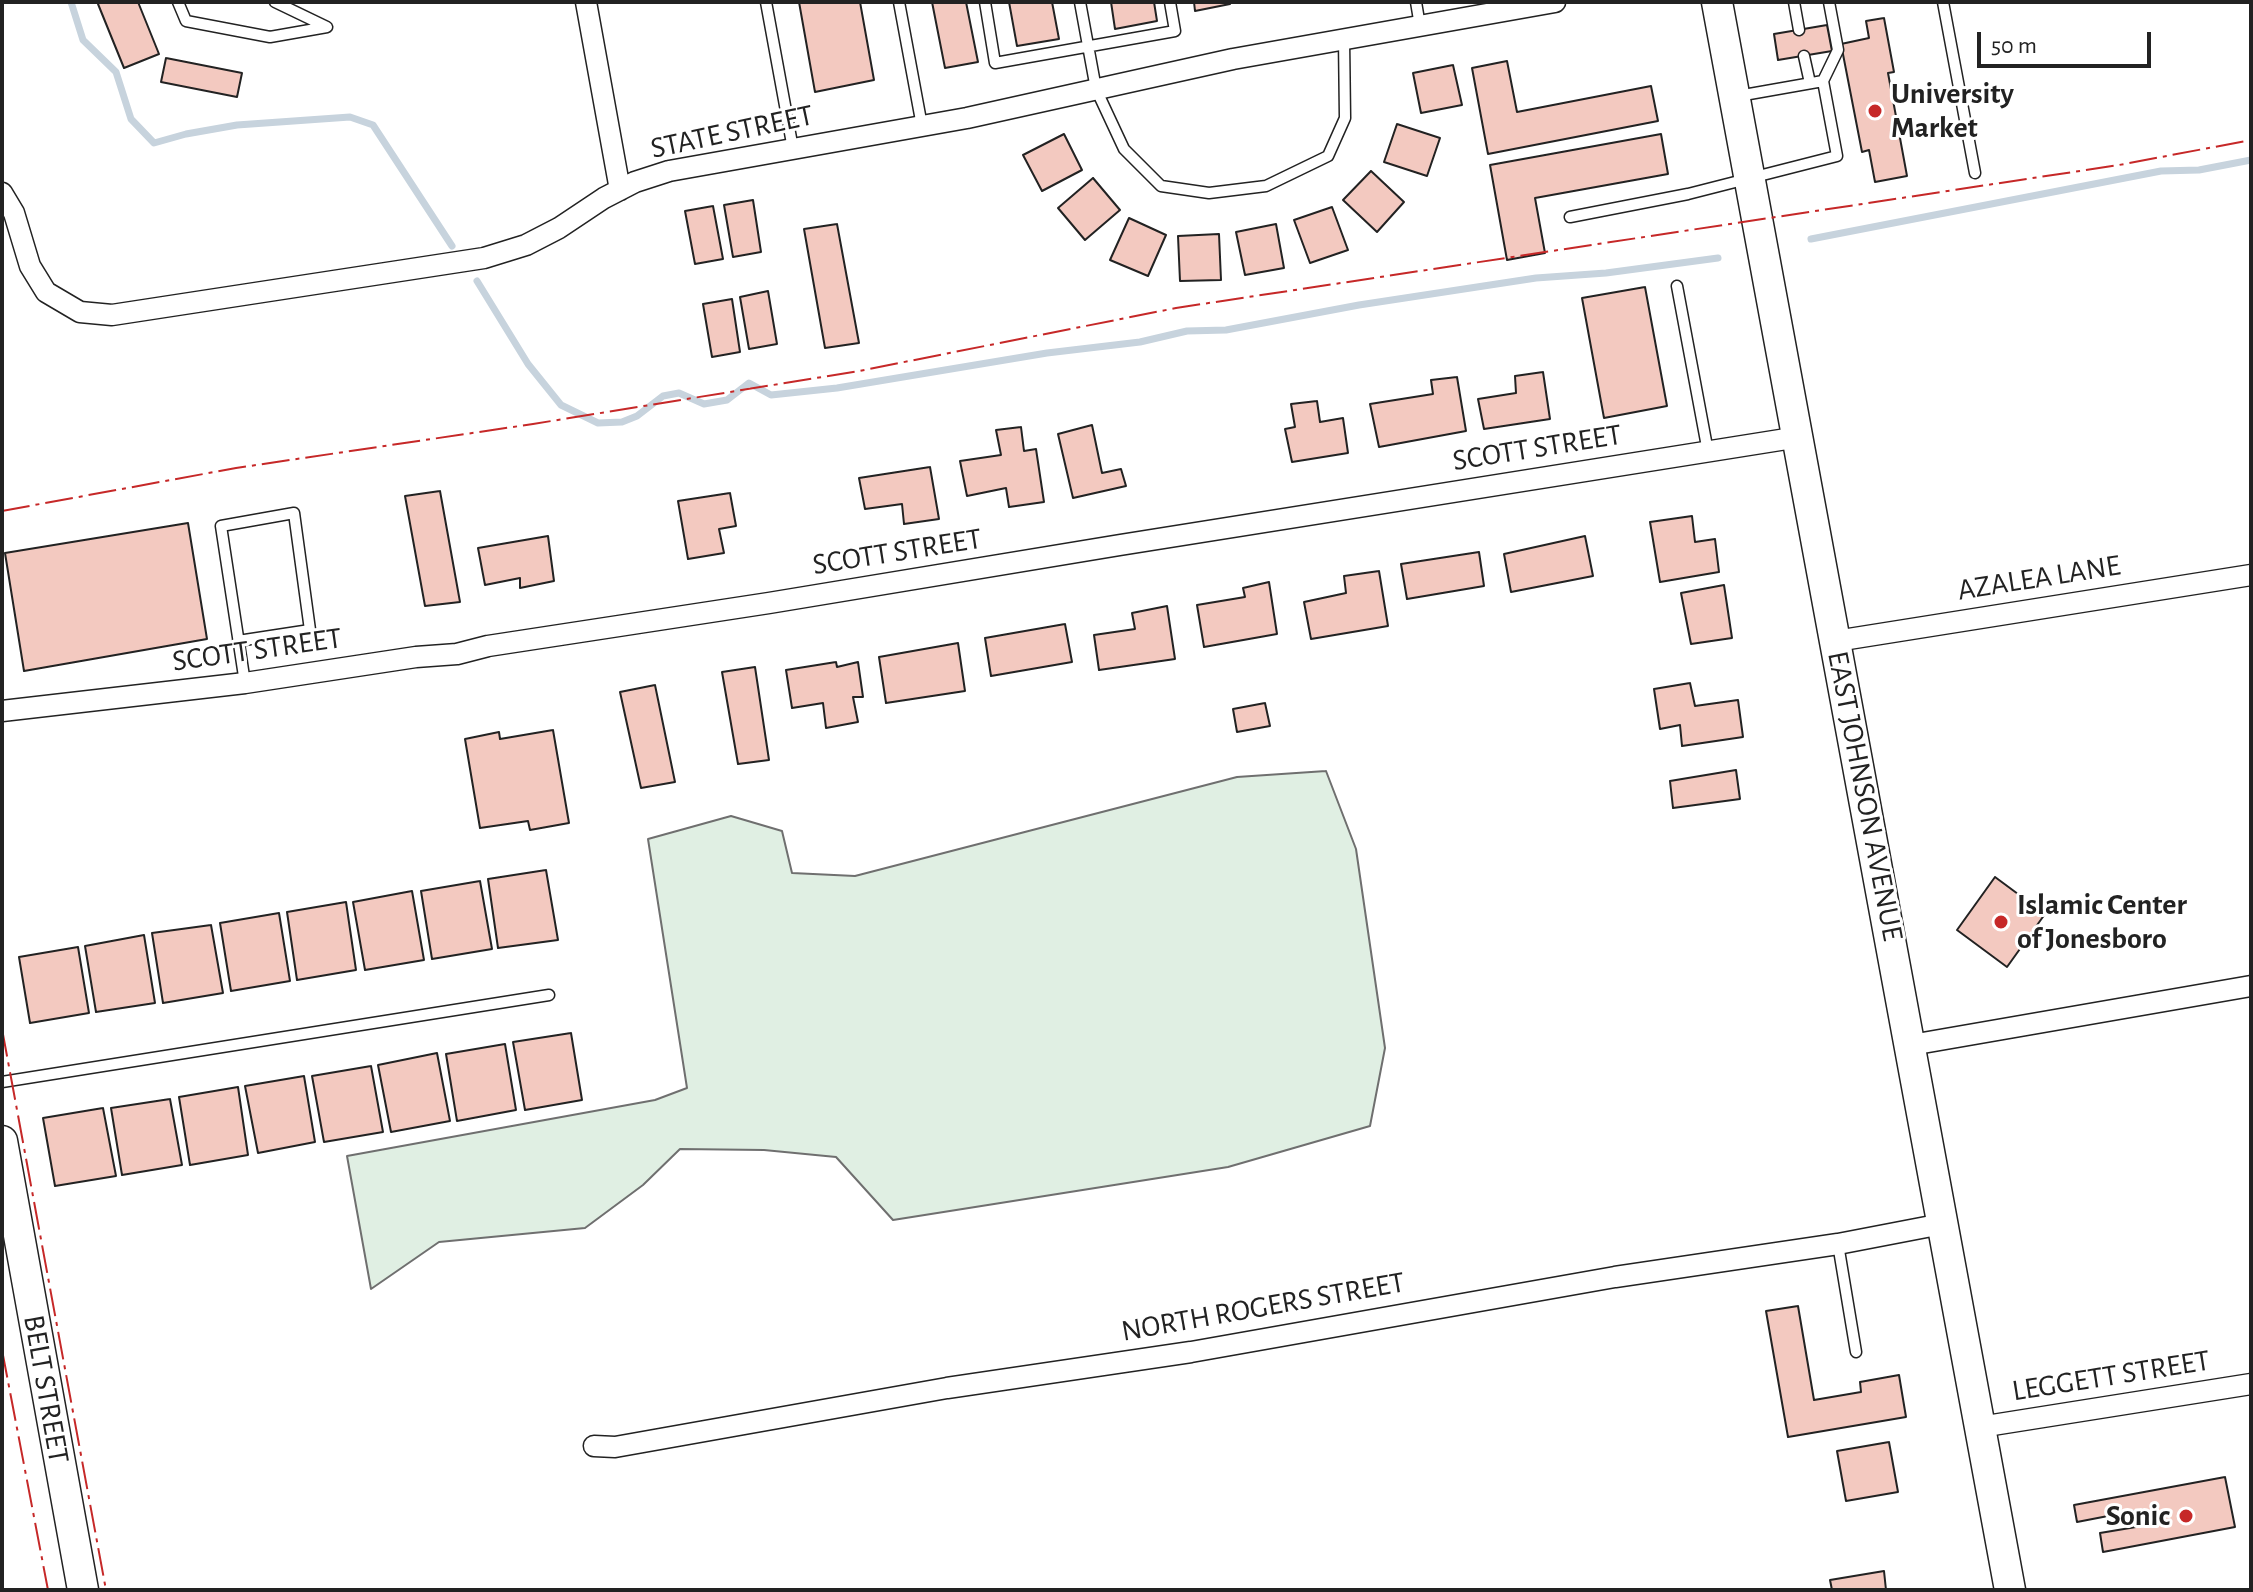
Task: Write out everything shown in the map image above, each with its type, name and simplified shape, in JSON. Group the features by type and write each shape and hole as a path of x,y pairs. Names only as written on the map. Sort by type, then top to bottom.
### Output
{"main road":[{"name":"EAST JOHNSON AVENUE","path":"1717,2 2010,1590"},
{"name":"BELT STREET","path":"2,1141 8,1215 83,1590"}],"street":[{"path":"586,2 620,190"},
{"name":"STATE STREET","path":"2,193 14,213 30,266 46,292 80,312 112,315 484,258 526,245 620,190 669,171 922,126 1233,59 1555,2"},
{"name":"SCOTT STREET","path":"2,711 245,683 416,657 457,654 488,646 1799,437"},
{"name":"AZALEA LANE","path":"1836,641 2251,575"},
{"path":"1911,1045 2250,990"},
{"name":"NORTH ROGERS STREET","path":"594,1446 615,1447 947,1388 1191,1352 1615,1277 1838,1244 1942,1224"},
{"name":"LEGGETT STREET","path":"1980,1427 2251,1384"}],"lane":[{"path":"178,2 186,21 270,37 327,27 275,2"},
{"path":"766,2 793,149"},
{"path":"899,2 922,126"},
{"path":"985,2 995,63 1175,31 1170,2"},
{"path":"1080,2 1096,89 1124,149 1161,186 1209,193 1266,186 1328,156 1345,118 1344,39"},
{"path":"1416,2 1420,26"},
{"path":"1796,2 1799,30"},
{"path":"1570,217 1688,194 1837,156 1823,81 1838,50 1829,2"},
{"path":"1943,2 1975,173"},
{"path":"1804,56 1810,83"},
{"path":"1736,97 1823,81"},
{"path":"1677,286 1708,452"},
{"path":"238,641 310,630 294,513 221,526 238,641 245,683"},
{"path":"2,1082 549,995"},
{"path":"1838,1244 1856,1352"}],"green space":[{"path":"1326,771 1356,849 1385,1048 1370,1126 1228,1167 893,1220 836,1157 764,1150 680,1149 643,1185 585,1228 439,1242 371,1289 347,1156 655,1100 687,1088 648,839 731,816 782,831 792,873 855,876 1237,777"}],"building":[{"path":"138,2 159,54 124,68 98,4"},
{"path":"799,2 860,2 874,80 815,92"},
{"path":"932,2 966,2 978,62 945,68"},
{"path":"1009,2 1052,2 1059,39 1017,46"},
{"path":"1111,2 1154,2 1157,21 1115,29"},
{"path":"1194,2 1230,2 1230,4 1195,11"},
{"name":"University Market","path":"1884,18 1894,72 1888,73 1907,176 1875,182 1869,150 1862,152 1841,44 1869,38 1866,21"},
{"path":"1827,25 1832,51 1778,60 1774,34"},
{"path":"166,58 242,73 237,97 161,82"},
{"path":"1507,61 1517,112 1651,86 1658,121 1488,154 1472,68"},
{"path":"1453,65 1462,105 1421,113 1413,73"},
{"path":"1397,124 1440,138 1427,176 1384,162"},
{"path":"1064,134 1082,170 1042,191 1023,155"},
{"path":"1661,134 1668,174 1535,198 1545,253 1507,260 1490,165"},
{"path":"1371,171 1404,202 1377,232 1343,200"},
{"path":"1093,178 1120,210 1085,240 1058,208"},
{"path":"753,200 761,252 733,257 724,205"},
{"path":"713,206 723,259 695,264 685,211"},
{"path":"1332,207 1348,250 1310,263 1294,220"},
{"path":"1129,218 1166,235 1148,276 1110,260"},
{"path":"837,224 859,343 825,348 804,229"},
{"path":"1276,224 1284,268 1245,275 1236,232"},
{"path":"1219,234 1221,280 1180,281 1178,236"},
{"path":"1645,287 1667,406 1604,418 1582,298"},
{"path":"768,291 777,344 749,349 740,297"},
{"path":"732,299 740,352 712,357 703,304"},
{"path":"1543,372 1550,419 1484,429 1478,399 1516,393 1515,376"},
{"path":"1457,377 1466,431 1379,447 1370,404 1433,394 1431,380"},
{"path":"1317,401 1320,422 1343,418 1348,453 1292,462 1285,429 1295,427 1291,404"},
{"path":"1092,425 1102,473 1121,469 1126,486 1073,498 1058,434"},
{"path":"1021,427 1024,451 1036,449 1044,502 1009,507 1006,488 967,496 960,461 1001,455 996,430"},
{"path":"930,467 939,519 904,524 902,504 865,509 859,478"},
{"path":"440,491 460,602 425,606 405,496"},
{"path":"730,493 736,526 719,529 724,553 688,559 678,501"},
{"path":"1692,516 1695,542 1715,539 1719,572 1660,582 1650,522"},
{"path":"188,523 207,639 24,671 5,553"},
{"path":"548,536 554,581 520,588 520,578 485,585 478,548"},
{"path":"1585,536 1593,576 1511,592 1504,554"},
{"path":"1479,552 1484,586 1407,599 1401,564"},
{"path":"1379,571 1388,626 1311,639 1304,602 1346,593 1344,576"},
{"path":"1269,582 1277,634 1204,647 1197,605 1245,597 1243,588"},
{"path":"1724,585 1732,638 1691,644 1681,593"},
{"path":"1167,606 1175,659 1099,670 1094,635 1135,629 1132,613"},
{"path":"1065,624 1072,662 991,676 985,638"},
{"path":"958,643 965,691 886,703 879,657"},
{"path":"836,662 837,667 858,662 863,697 853,697 858,722 826,728 823,703 792,708 786,670"},
{"path":"755,667 769,760 738,764 722,672"},
{"path":"1690,683 1695,706 1738,700 1743,737 1682,746 1680,725 1660,729 1654,689"},
{"path":"655,685 675,782 641,788 620,692"},
{"path":"1265,703 1270,726 1237,732 1233,709"},
{"path":"553,730 569,823 530,830 528,821 480,828 465,739 499,732 500,739"},
{"path":"1736,770 1740,799 1673,808 1670,781"},
{"path":"546,870 558,940 498,948 488,879"},
{"name":"Islamic Center of Jonesboro","path":"1995,877 2045,914 2007,967 1957,930"},
{"path":"480,881 492,949 432,959 421,891"},
{"path":"412,891 424,960 365,970 353,902"},
{"path":"346,902 356,970 297,980 287,912"},
{"path":"279,913 290,981 231,991 220,923"},
{"path":"211,925 223,993 163,1003 152,933"},
{"path":"144,935 155,1003 96,1012 85,946"},
{"path":"78,947 89,1013 30,1023 19,957"},
{"path":"571,1033 582,1100 525,1110 513,1042"},
{"path":"505,1044 516,1110 457,1121 446,1054"},
{"path":"437,1053 450,1121 391,1132 378,1065"},
{"path":"371,1066 383,1132 324,1142 312,1076"},
{"path":"304,1076 315,1142 258,1153 245,1086"},
{"path":"238,1087 248,1155 190,1165 179,1097"},
{"path":"170,1099 182,1165 122,1175 111,1108"},
{"path":"103,1108 116,1176 55,1186 43,1118"},
{"path":"1798,1306 1814,1400 1861,1392 1860,1382 1899,1375 1906,1417 1788,1437 1766,1311"},
{"path":"1889,1442 1898,1492 1846,1501 1837,1451"},
{"name":"Sonic","path":"2225,1477 2235,1527 2103,1552 2100,1533 2142,1526 2139,1510 2077,1522 2074,1505"},
{"path":"1884,1571 1886,1590 1832,1590 1830,1580"}],"waterway":[{"path":"71,2 83,40 116,72 131,119 154,143 237,125 350,117 373,125 452,246"},
{"path":"1811,239 2161,171 2199,170 2251,160"},
{"path":"477,281 528,364 561,405 598,423 622,422 637,416 663,396 679,393 704,404 727,400 749,383 771,395 837,388 1047,353 1140,342 1187,331 1226,330 1359,305 1536,278 1606,273 1718,258"}],"power":[{"path":"2,511 236,468 859,371 1176,308 2119,165 2251,140"},
{"path":"2,1029 106,1590"},
{"path":"2,1350 48,1590"}],"place":[{"name":"University Market","path":"1875,111"},
{"name":"Islamic Center of Jonesboro","path":"2001,922"},
{"name":"Sonic","path":"2186,1516"}]}
